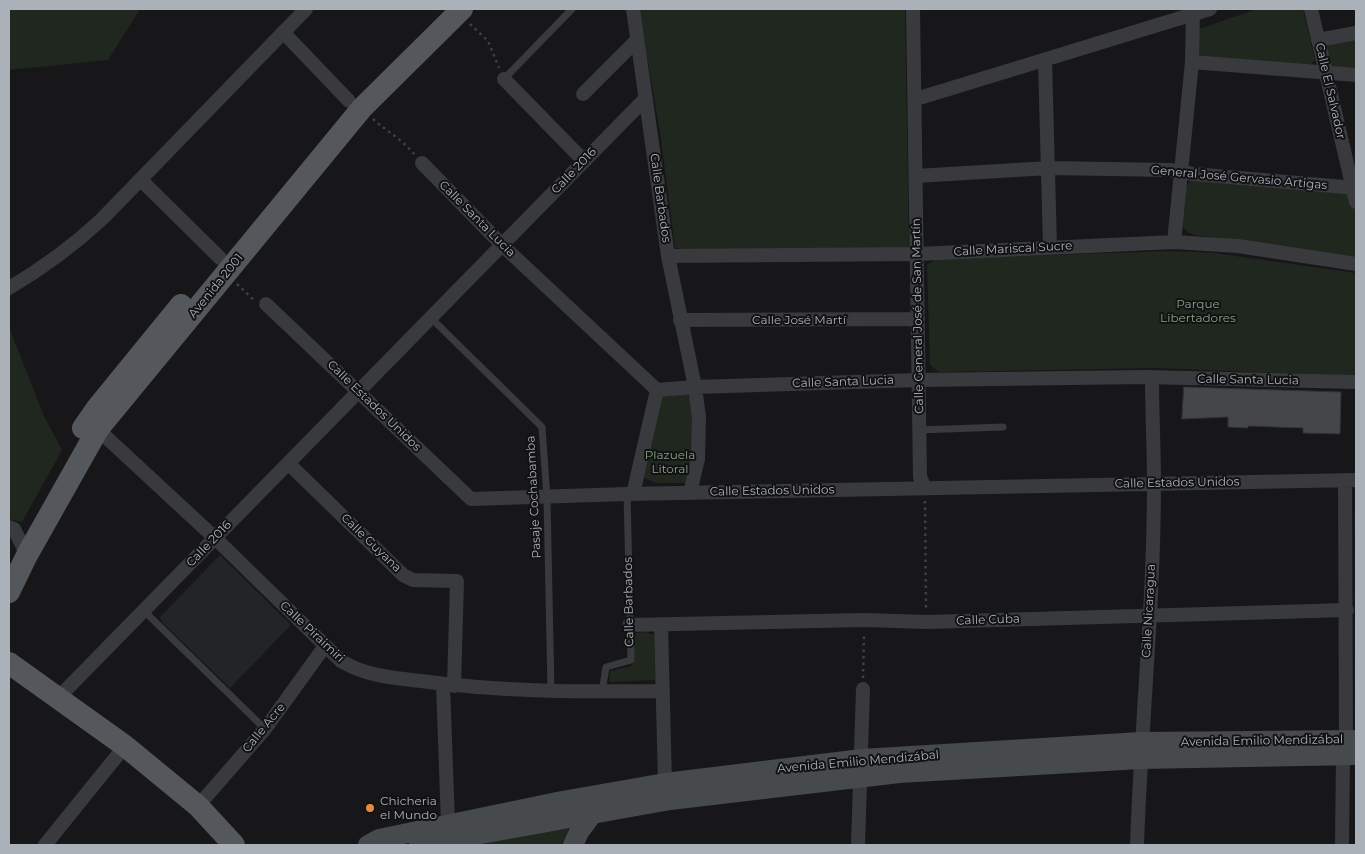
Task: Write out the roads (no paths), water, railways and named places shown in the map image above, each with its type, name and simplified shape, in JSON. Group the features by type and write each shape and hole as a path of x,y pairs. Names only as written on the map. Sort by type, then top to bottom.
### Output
{"main road":[{"name":"Avenida 2001","path":"9,592 16,546 134,360 223,266 355,104 453,10"},
{"path":"9,663 125,746 198,806 234,845"},
{"name":"Avenida Emilio Mendizábal","path":"368,845 379,839 448,824 591,805 667,792 861,768 1027,764 1140,750 1351,748"},
{"name":"Avenida Emilio Mendizábal","path":"419,845 591,805"},
{"path":"573,845 591,805"}],"street":[{"path":"9,288 72,247 140,180 306,9"},
{"name":"Calle Barbados","path":"632,9 668,256 695,386 699,417 698,459 690,493"},
{"name":"Calle General José de San Martín","path":"913,9 916,99 920,477 925,488"},
{"path":"916,99 1045,60 1193,11 1210,9"},
{"name":"Calle El Salvador","path":"1311,9 1324,72 1356,202"},
{"path":"1174,242 1192,62 1193,11"},
{"path":"283,32 355,104"},
{"path":"1318,40 1356,33"},
{"path":"584,94 637,40"},
{"path":"1045,60 1050,247"},
{"path":"1192,62 1356,74"},
{"path":"504,78 584,161"},
{"name":"Calle 2016","path":"359,391 646,98"},
{"name":"Calle Santa Lucia","path":"422,163 502,245 657,390 695,386 919,380 1152,377 1356,382"},
{"name":"General José Gervasio Artigas","path":"916,176 1048,168 1182,171 1193,174 1354,188"},
{"path":"140,180 223,266"},
{"name":"Calle Mariscal Sucre","path":"668,256 918,254 1174,242 1238,246 1356,264"},
{"name":"Calle 2016","path":"59,698 502,245"},
{"name":"Calle Estados Unidos","path":"266,304 471,499 630,494 1350,480"},
{"name":"Calle José Martí","path":"680,320 918,320"},
{"name":"Calle Nicaragua","path":"1137,845 1140,750 1150,614 1154,484 1152,377"},
{"path":"630,494 657,390"},
{"name":"Calle Piraimiri","path":"93,425 215,538 341,661 370,675 448,685 551,691 663,691"},
{"name":"Calle Guyana","path":"288,463 404,575 413,580 457,581 448,685 448,824"},
{"path":"1342,845 1351,748 1347,610 1350,480"},
{"name":"Calle Cuba","path":"629,625 864,620 926,622 1150,614 1347,610"},
{"path":"661,625 667,792"},
{"name":"Calle Acre","path":"198,806 265,729 326,646"},
{"path":"858,845 863,689"},
{"path":"45,845 125,746"}],"lane":[{"path":"504,78 572,9"},
{"name":"Pasaje Cochabamba","path":"431,318 542,427 547,498 551,691"},
{"path":"919,430 1003,427"},
{"name":"Calle Barbados","path":"602,692 606,667 631,660 629,625 630,494"},
{"path":"144,611 265,729"}],"place":[{"name":"Chicheria el Mundo","path":"370,808"}],"park label":[{"name":"Parque Libertadores","path":"1198,311"},
{"name":"Plazuela Litoral","path":"670,462"}]}
